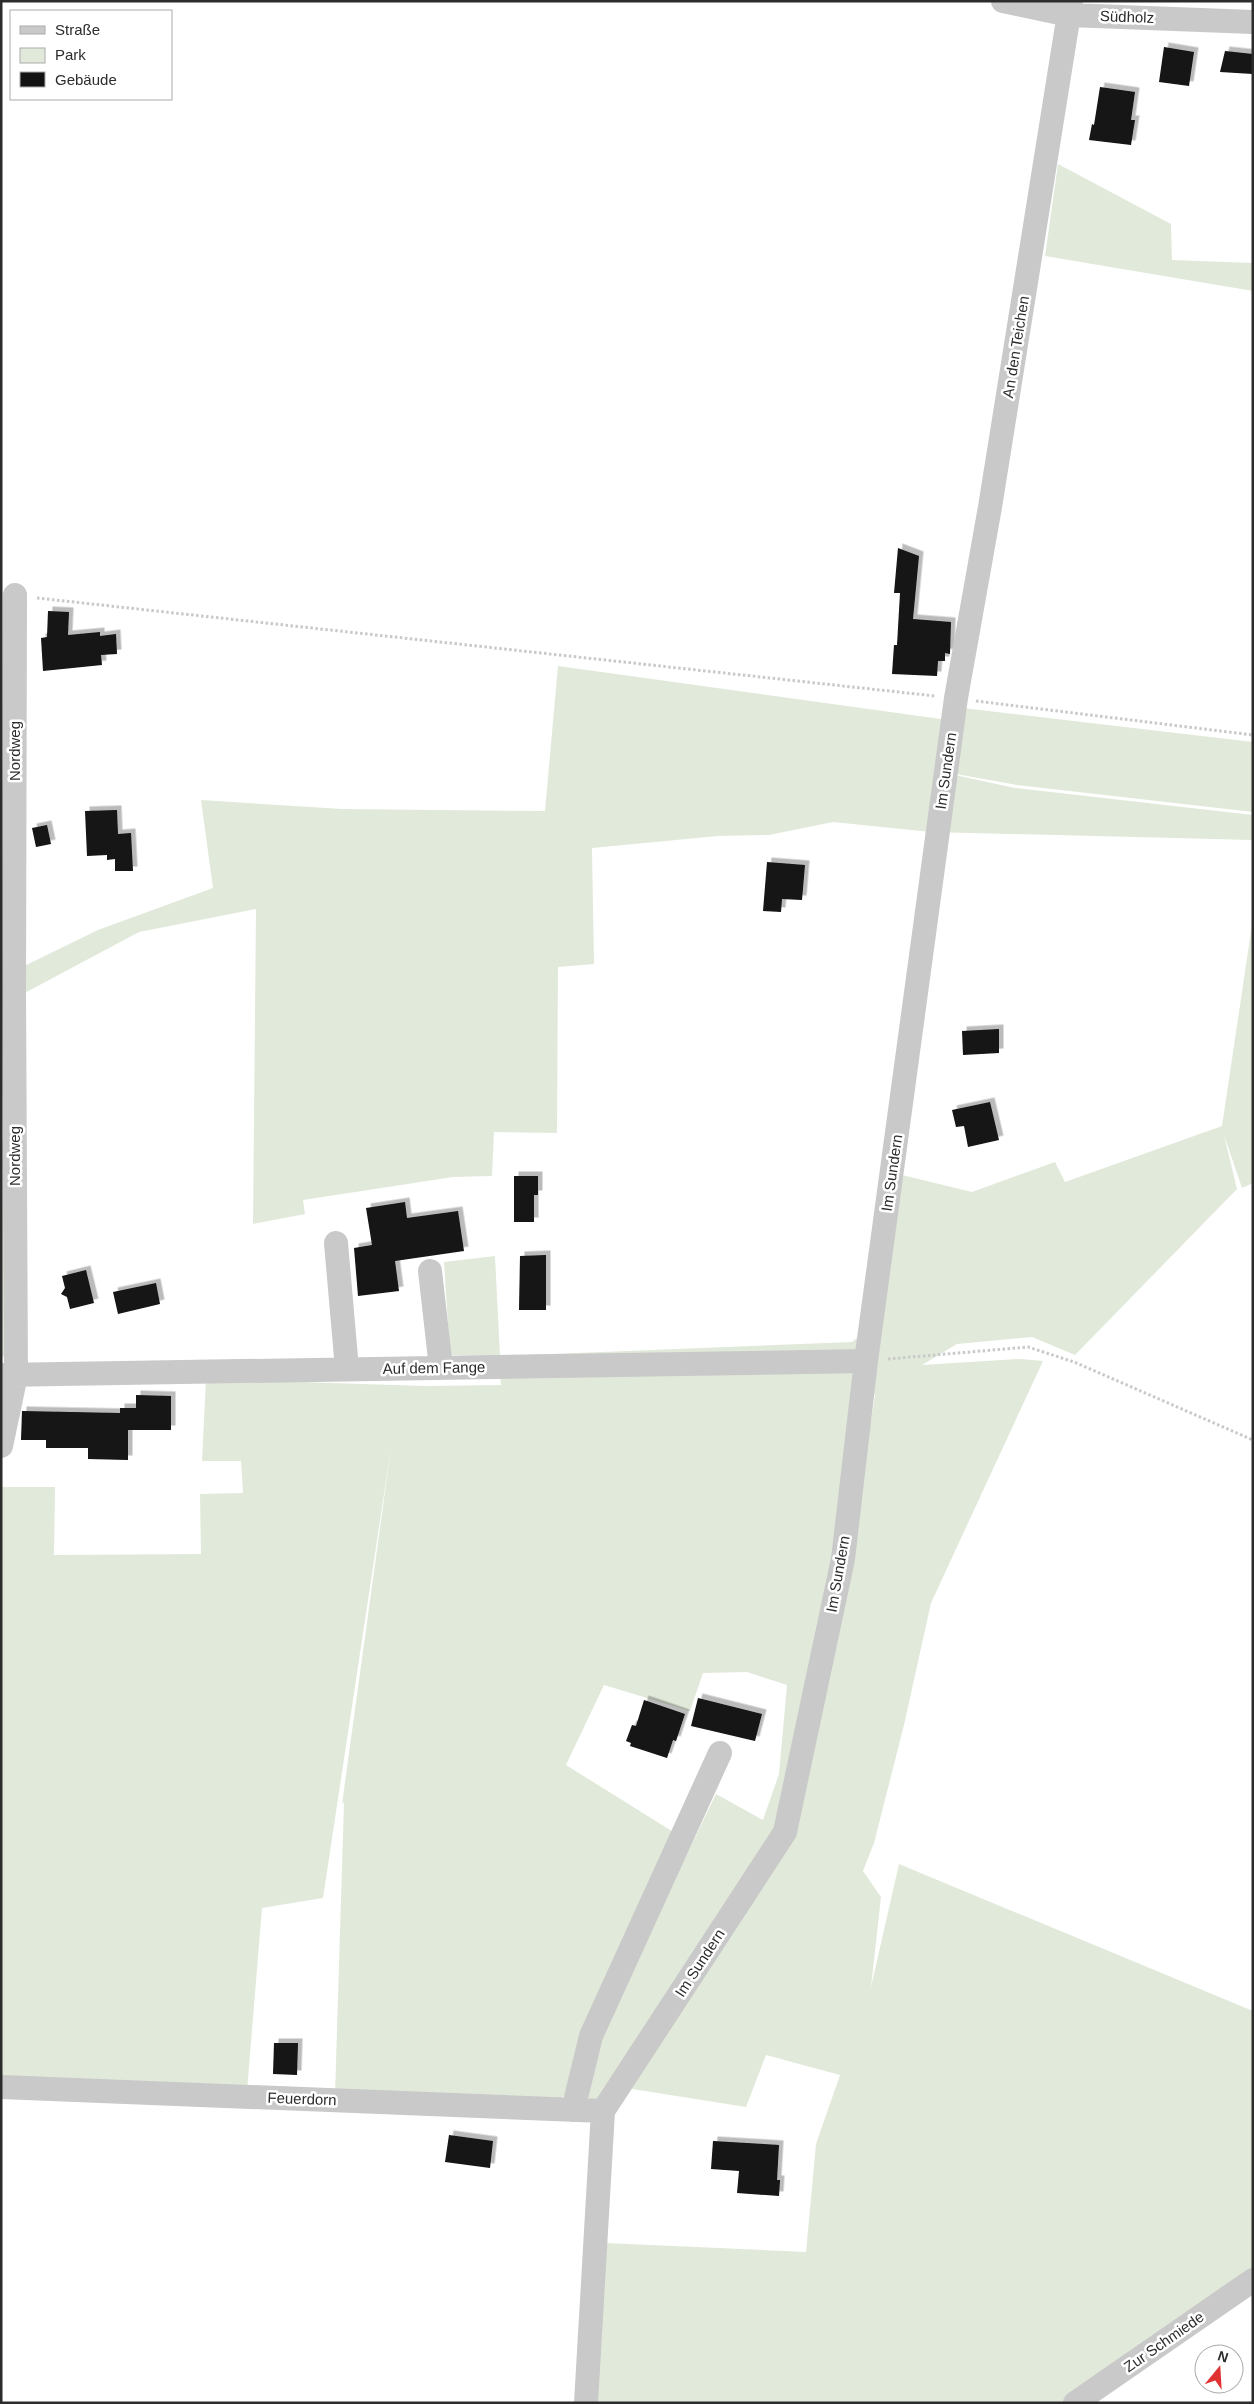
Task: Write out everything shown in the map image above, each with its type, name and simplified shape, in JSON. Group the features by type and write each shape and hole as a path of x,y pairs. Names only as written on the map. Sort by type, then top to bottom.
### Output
{"street":[{"name":"Südholz","path":"1003,1 1253,22"},
{"name":"An den Teichen","path":"957,696 990,507 1070,8"},
{"name":"Nordweg","path":"1,1446 9,1375 14,1000 15,595"},
{"name":"Im Sundern","path":"586,2403 603,2111 785,1832 843,1559 866,1361 957,696"},
{"path":"336,1243 347,1369"},
{"path":"430,1270 441,1368"},
{"name":"Auf dem Fange","path":"9,1375 866,1361"},
{"path":"573,2110 591,2036 720,1753"},
{"name":"Feuerdorn","path":"1,2087 603,2111"},
{"name":"Zur Schmiede","path":"1075,2403 1253,2280"}],"path":[{"path":"15,595 957,696 1253,735"},
{"path":"866,1361 1028,1347 1074,1362 1253,1440"}],"green space":[{"path":"1058,164 1171,224 1172,260 1253,263 1253,291 1045,256"},
{"path":"558,666 948,720 941,772 1015,788 1253,815 1253,840 931,832 833,822 769,835 718,836 592,848 594,964 558,967 557,1133 494,1132 492,1176 453,1177 303,1200 305,1214 253,1224 256,909 139,932 19,996 20,968 98,930 213,888 201,800 342,809 545,811"},
{"path":"963,708 1253,742 1253,812 1017,785 956,774"},
{"path":"1253,918 1253,1183 1242,1188 1224,1135 1237,1189 1075,1355 1032,1337 957,1344 922,1365 1020,1359 1043,1361 931,1603 904,1725 874,1843 863,1871 881,1897 871,1987 899,1864 1253,2011 1253,2268 1060,2403 595,2403 605,2243 806,2252 816,2144 840,2075 766,2055 746,2107 626,2088 592,2104 585,2091 596,2042 716,1794 763,1820 779,1774 787,1685 747,1672 703,1673 690,1711 604,1685 566,1765 675,1833 566,2094 556,2103 335,2095 344,1802 342,1804 391,1448 323,1898 262,1908 247,2091 1,2078 1,1487 55,1487 54,1555 201,1554 200,1494 243,1493 241,1461 202,1461 206,1379 425,1386 501,1385 499,1356 450,1355 444,1262 495,1256 500,1356 852,1342 882,1318 898,1174 972,1192 1055,1162 1065,1182 1222,1126","holes":["875,1394 848,1568 856,1411"]},
{"path":"10,1141 8,1351 1,1359 1,1142"}],"building":[{"path":"1164,47 1194,52 1189,86 1159,82"},
{"path":"1225,51 1253,54 1253,74 1220,72"},
{"path":"1100,87 1135,92 1131,120 1135,120 1131,145 1089,140 1092,124 1094,125"},
{"path":"898,548 919,556 913,619 951,622 950,654 945,653 945,661 938,661 937,676 892,674 894,645 897,645 900,593 894,593"},
{"path":"48,611 69,612 68,635 100,632 100,636 116,634 117,654 101,655 102,665 43,671 41,638 47,637"},
{"path":"117,810 118,834 131,833 133,871 115,871 115,859 107,860 107,855 87,856 85,811"},
{"path":"47,825 51,844 36,847 32,828"},
{"path":"767,862 805,865 802,900 782,899 781,912 763,911"},
{"path":"999,1029 999,1053 963,1055 962,1031"},
{"path":"990,1102 999,1140 968,1147 964,1126 956,1127 952,1110"},
{"path":"514,1176 538,1176 538,1195 534,1195 534,1222 514,1222"},
{"path":"405,1202 407,1218 458,1211 464,1251 395,1261 399,1291 358,1296 354,1248 372,1245 366,1208"},
{"path":"546,1255 546,1310 519,1310 520,1256"},
{"path":"86,1270 94,1303 70,1309 67,1297 61,1294 65,1288 62,1276"},
{"path":"156,1283 160,1304 118,1314 113,1292"},
{"path":"136,1395 171,1396 171,1430 128,1430 128,1460 88,1459 88,1448 46,1448 46,1440 21,1440 22,1411 120,1413 120,1408 136,1408"},
{"path":"698,1698 762,1714 755,1741 691,1726"},
{"path":"644,1700 685,1714 676,1741 673,1740 667,1758 630,1746 631,1743 626,1741 632,1725 636,1726"},
{"path":"274,2043 298,2043 297,2075 273,2074"},
{"path":"449,2135 493,2141 490,2168 445,2162"},
{"path":"713,2141 779,2145 777,2180 780,2180 779,2196 737,2193 739,2171 711,2169"}]}
